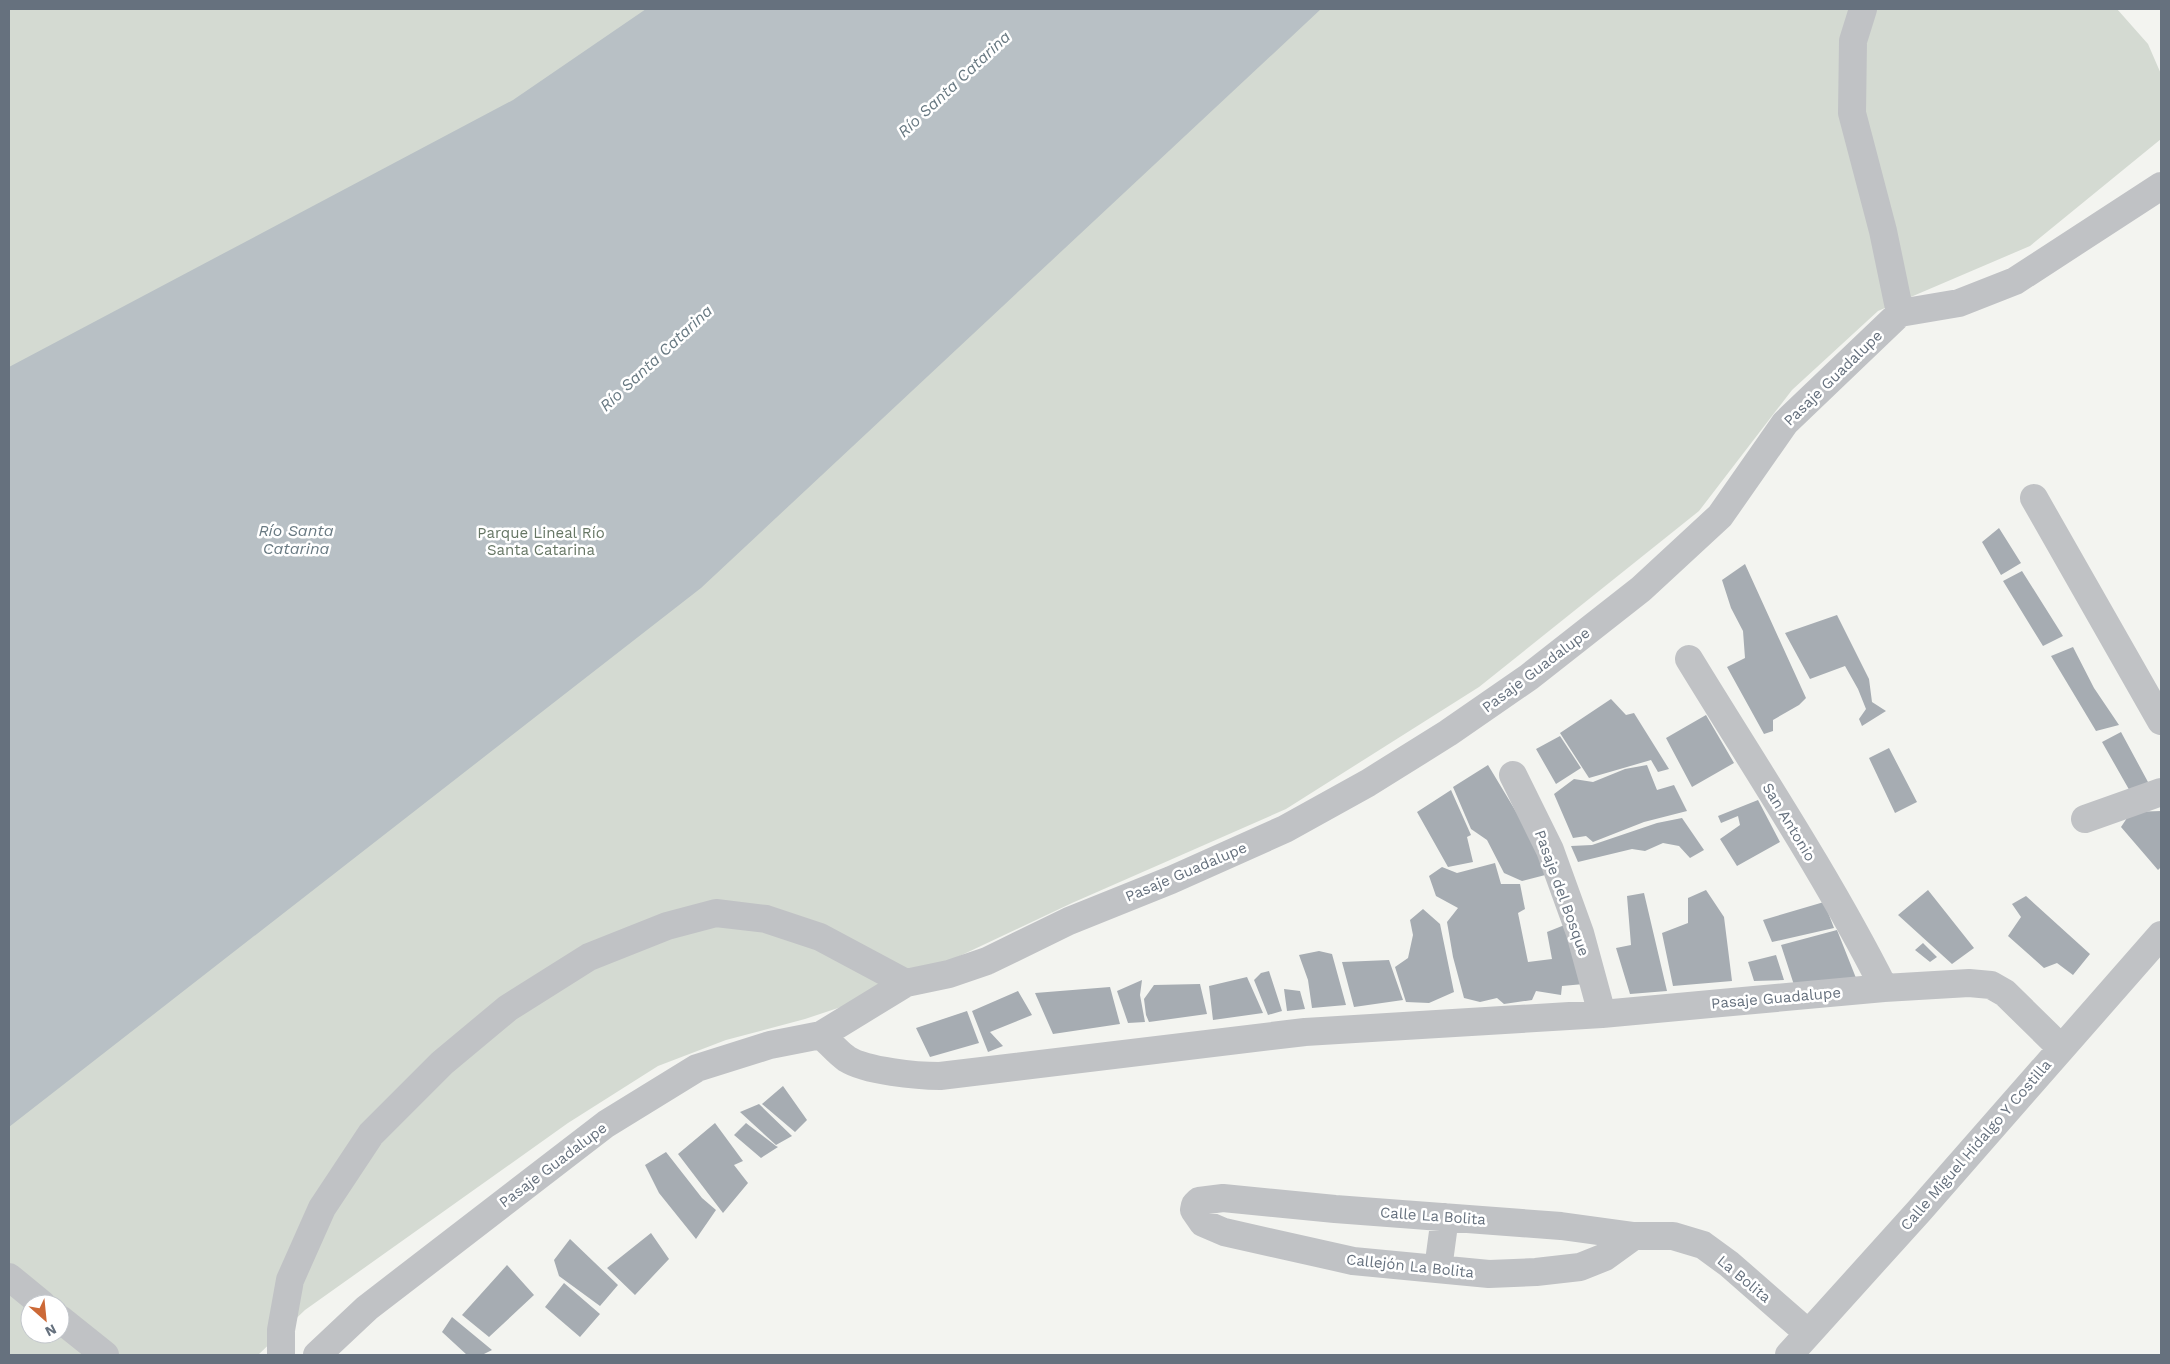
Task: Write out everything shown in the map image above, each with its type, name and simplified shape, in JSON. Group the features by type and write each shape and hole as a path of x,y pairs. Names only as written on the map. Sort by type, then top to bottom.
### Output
{"street":[{"path":"1863,9 1853,41 1852,113 1883,231 1900,313 1959,303 2015,281 2161,186"},
{"name":"Pasaje Guadalupe","path":"317,1355 367,1308 606,1124 697,1068 770,1045 821,1035 906,983 949,974 987,961 1069,921 1171,880 1285,829 1368,782 1448,733 1529,678 1641,589 1720,516 1785,423 1900,313"},
{"path":"2034,498 2161,721"},
{"name":"San Antonio","path":"1690,659 1829,888 1862,944 1884,988"},
{"name":"Pasaje del Bosque","path":"1513,775 1550,850 1580,933 1602,1014"},
{"path":"2085,819 2161,792"},
{"path":"281,1355 281,1330 290,1280 322,1208 371,1134 442,1062 508,1008 589,957 667,926 716,914 766,919 820,937 906,983"},
{"name":"Calle Miguel Hidalgo Y Costilla","path":"1789,1355 1919,1211 2161,935"},
{"name":"Pasaje Guadalupe","path":"821,1035 848,1060 873,1068 914,1076 940,1076 1305,1032 1602,1014 1884,988 1969,983 1991,985 2005,993 2061,1048"},
{"name":"Calle La Bolita","path":"1195,1205 1206,1199 1224,1198 1561,1226 1634,1236 1673,1236"},
{"name":"Callejón La Bolita","path":"1195,1205 1196,1215 1203,1223 1224,1232 1353,1261 1489,1274 1580,1267 1605,1257 1634,1236"},
{"path":"1438,1269 1445,1217"},
{"name":"La Bolita","path":"1673,1236 1703,1246 1729,1264 1808,1333"},
{"path":"9,1277 30,1294"},
{"path":"70,1327 105,1355"}],"green space":[{"name":"Parque Lineal Río Santa Catarina","path":"9,9 2117,9 2148,44 2161,74 2161,139 2030,246 1878,311 1792,390 1699,511 1479,687 1286,809 1072,903 877,995 805,1019 726,1040 658,1066 568,1123 305,1310 258,1355 9,1355"}],"water":[{"name":"Río Santa Catarina","path":"646,9 1321,9 701,588 9,1127 9,367 513,100"}],"building":[{"path":"1999,528 2021,563 2001,575 1982,542"},
{"path":"1745,564 1806,698 1799,705 1773,720 1773,731 1764,734 1727,667 1745,658 1743,631 1731,608 1722,580"},
{"path":"2022,571 2063,636 2043,646 2003,581"},
{"path":"1837,615 1869,679 1872,702 1886,711 1862,726 1859,719 1866,709 1858,689 1845,666 1810,679 1785,633"},
{"path":"2073,647 2094,688 2119,725 2096,731 2051,656"},
{"path":"1611,699 1626,715 1634,713 1669,769 1658,772 1651,760 1589,778 1560,733"},
{"path":"1706,715 1734,763 1692,787 1666,738"},
{"path":"2121,732 2148,782 2131,793 2102,742"},
{"path":"1560,736 1581,768 1556,784 1536,749"},
{"path":"1889,748 1917,802 1895,813 1869,758"},
{"path":"1488,765 1553,873 1522,881 1504,873 1487,840 1471,829 1453,787"},
{"path":"1647,765 1657,790 1674,785 1687,811 1644,822 1593,842 1586,836 1573,838 1554,794 1574,779 1593,782 1625,769"},
{"path":"1451,790 1471,835 1467,837 1473,862 1448,867 1417,812"},
{"path":"1758,800 1780,842 1737,866 1720,839 1740,825 1738,816 1721,823 1718,816"},
{"path":"2161,811 2161,867 2158,870 2121,827 2131,812"},
{"path":"1682,818 1704,850 1690,858 1679,846 1663,843 1645,851 1632,849 1578,862 1571,846 1592,845 1657,823"},
{"path":"1495,863 1501,884 1520,884 1525,909 1518,913 1528,962 1552,959 1547,932 1567,924 1584,984 1562,986 1561,995 1536,991 1532,1000 1504,1004 1497,998 1480,1002 1464,998 1453,957 1447,922 1458,908 1436,896 1429,876 1442,867 1457,873"},
{"path":"1706,890 1724,917 1732,981 1673,986 1662,933 1688,923 1688,898"},
{"path":"1928,890 1974,948 1952,964 1898,915"},
{"path":"1644,893 1667,991 1630,994 1616,948 1631,945 1627,896"},
{"path":"2026,896 2090,954 2073,975 2057,963 2044,968 2008,936 2021,917 2012,904"},
{"path":"1824,902 1834,928 1772,942 1763,920"},
{"path":"1423,909 1440,924 1454,992 1429,1003 1406,1002 1395,967 1408,958 1413,935 1410,920"},
{"path":"1837,930 1856,978 1794,985 1781,945"},
{"path":"1923,943 1937,957 1930,962 1915,950"},
{"path":"1319,951 1332,954 1346,1005 1312,1008 1308,980 1299,955"},
{"path":"1776,955 1784,980 1754,981 1748,962"},
{"path":"1389,960 1403,1000 1354,1007 1342,962"},
{"path":"1269,971 1282,1011 1268,1015 1254,980 1261,973"},
{"path":"1247,977 1263,1013 1213,1020 1209,986"},
{"path":"1142,980 1140,995 1145,1022 1128,1023 1117,991"},
{"path":"1200,984 1207,1014 1149,1022 1144,999 1154,985"},
{"path":"1110,987 1120,1024 1053,1034 1035,993"},
{"path":"1284,989 1300,991 1305,1009 1287,1011"},
{"path":"1018,991 1032,1015 990,1032 1003,1046 988,1052 972,1011"},
{"path":"967,1011 979,1043 930,1057 916,1028"},
{"path":"783,1086 807,1120 795,1132 762,1104"},
{"path":"759,1104 792,1136 776,1145 740,1112"},
{"path":"715,1123 743,1161 734,1165 748,1183 723,1213 678,1154"},
{"path":"746,1123 778,1147 761,1158 734,1135"},
{"path":"666,1152 702,1198 716,1210 696,1239 659,1193 645,1165"},
{"path":"651,1233 669,1259 635,1295 607,1268"},
{"path":"570,1239 618,1285 600,1306 559,1276 554,1260"},
{"path":"507,1265 534,1295 489,1337 462,1315"},
{"path":"564,1283 600,1314 580,1337 545,1307"},
{"path":"452,1317 492,1350 482,1355 467,1355 442,1332"}]}
